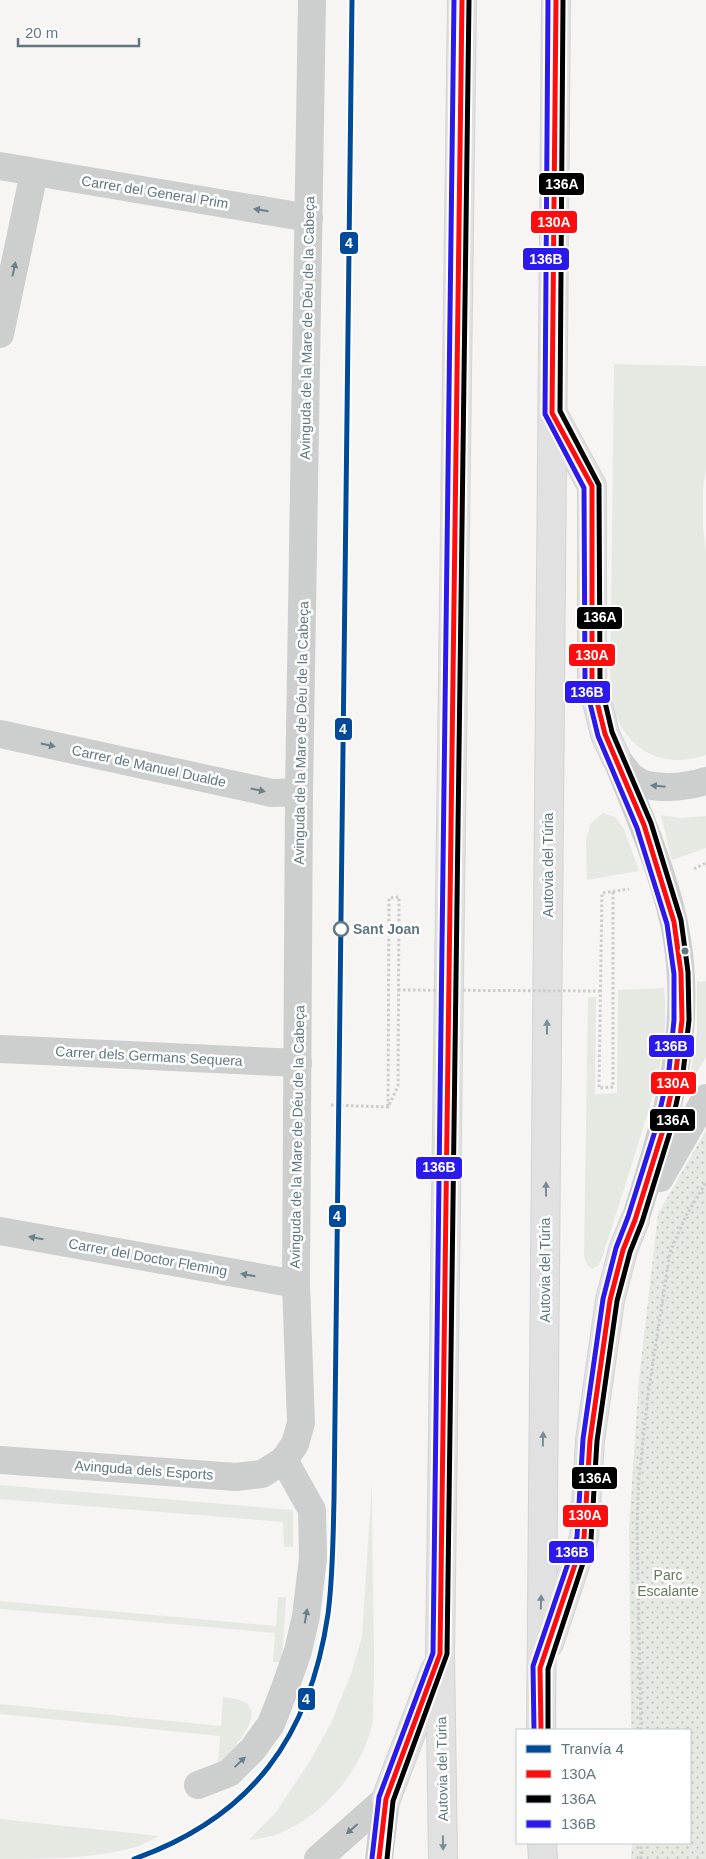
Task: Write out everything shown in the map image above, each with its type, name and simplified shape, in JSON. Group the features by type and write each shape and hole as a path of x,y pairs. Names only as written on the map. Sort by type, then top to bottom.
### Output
{"highway":[{"name":"Autovia del Túria","path":"443,1859 440,1654 462,0"},
{"name":"Autovia del Túria","path":"541,1729 540,1668 556,0"},
{"path":"552,413 592,486 592,682 604,734 616,758"},
{"path":"540,1668 584,1538 590,1440 610,1300 623,1250 635,1220"},
{"path":"386,1799 440,1654"},
{"path":"542,1844 543,1859"}],"street":[{"name":"Avinguda de la Mare de Déu de la Cabeça","path":"284,1460 295,1444 301,1423 296,1284 299,792 310,218 312,0"},
{"name":"Carrer del General Prim","path":"0,166 310,218"},
{"path":"0,334 34,172"},
{"name":"Carrer de Manuel Dualde","path":"0,734 272,792 299,792"},
{"path":"616,758 634,779 648,785 671,787 694,785 706,780"},
{"path":"616,758 644,825 662,882 674,922 681,973 682,1020 676,1071 663,1130 635,1220"},
{"name":"Carrer dels Germans Sequera","path":"0,1049 298,1063"},
{"path":"635,1220 706,1098"},
{"name":"Carrer del Doctor Fleming","path":"0,1231 296,1284"},
{"name":"Avinguda dels Esports","path":"0,1460 236,1477 262,1474 284,1460"},
{"path":"198,1785 229,1773 253,1750 271,1724 298,1651 306,1616 313,1558 312,1510 284,1460"},
{"path":"318,1859 386,1799"},
{"path":"379,1859 386,1799"}],"path":[{"path":"602,892 613,892 612,1087 599,1088 601,991 602,892"},
{"path":"398,897 398,1086 388,1107 389,898 398,897"},
{"path":"398,990 601,991"},
{"path":"298,1104 388,1107"},
{"path":"641,1729 637,1527 639,1477 648,1395 670,1252 686,1216 706,1182"},
{"path":"641,1844 641,1859"}],"green space":[{"path":"614,364 706,366 706,470 703,489 703,527 706,553 706,755 688,759 672,760 658,757 645,751 624,731 616,717 610,700"},
{"path":"603,813 615,817 624,829 639,871 587,880 586,840 591,823"},
{"path":"661,815 680,818 706,816 706,848 672,860"},
{"path":"706,981 706,1057 691,1082 690,1076 697,1032 697,982"},
{"path":"664,988 665,1027 656,1085 602,1258 598,1266 592,1269 587,1265 584,1256 588,997 596,997 595,1094 617,1093 618,990"},
{"name":"Parc Escalante","path":"706,1130 706,1859 631,1859 632,1844 691,1844 691,1729 631,1729 629,1527 639,1379 658,1214"},
{"path":"372,1481 373,1718 366,1745 356,1765 343,1784 310,1816 291,1828 270,1836 249,1840 276,1812 310,1761 330,1725 351,1674 362,1637"},
{"path":"0,1485 293,1510 293,1547 284,1547 283,1522 0,1499"},
{"path":"278,1597 286,1597 282,1662 273,1662 275,1633 0,1609 0,1601 276,1626"},
{"path":"223,1697 246,1703 251,1709 251,1717 237,1744 218,1765 220,1736 0,1714 0,1704 221,1726"},
{"path":"0,1819 159,1836 139,1846 106,1854 0,1859"}],"tram line":[{"name":"4","path":"134,1859 175,1841 212,1820 242,1795 268,1767 290,1734 307,1698 319,1658 328,1614 332,1571 334,1500 352,0"}],"transit line":[{"name":"136B","path":"372,1858 379,1797 433,1653 454,0"},
{"name":"130A","path":"379,1859 386,1799 440,1654 462,0"},
{"name":"136A","path":"387,1859 393,1801 447,1654 469,0"},
{"name":"136B","path":"534,1729 533,1666 577,1537 583,1439 603,1299 616,1248 628,1217 656,1128 669,1070 674,1020 674,974 667,924 637,828 598,736 585,683 584,488 545,414 548,0"},
{"name":"130A","path":"541,1729 540,1668 584,1538 590,1440 610,1300 623,1250 635,1220 663,1130 676,1071 682,1020 681,973 674,922 644,825 605,734 592,682 592,486 552,413 556,0"},
{"name":"136A","path":"548,1729 548,1669 591,1539 597,1441 617,1301 630,1252 642,1222 670,1132 683,1073 689,1020 688,972 681,920 651,823 612,732 600,681 599,485 560,411 563,0"}],"place":[{"name":"Sant Joan","path":"341,929"}]}
